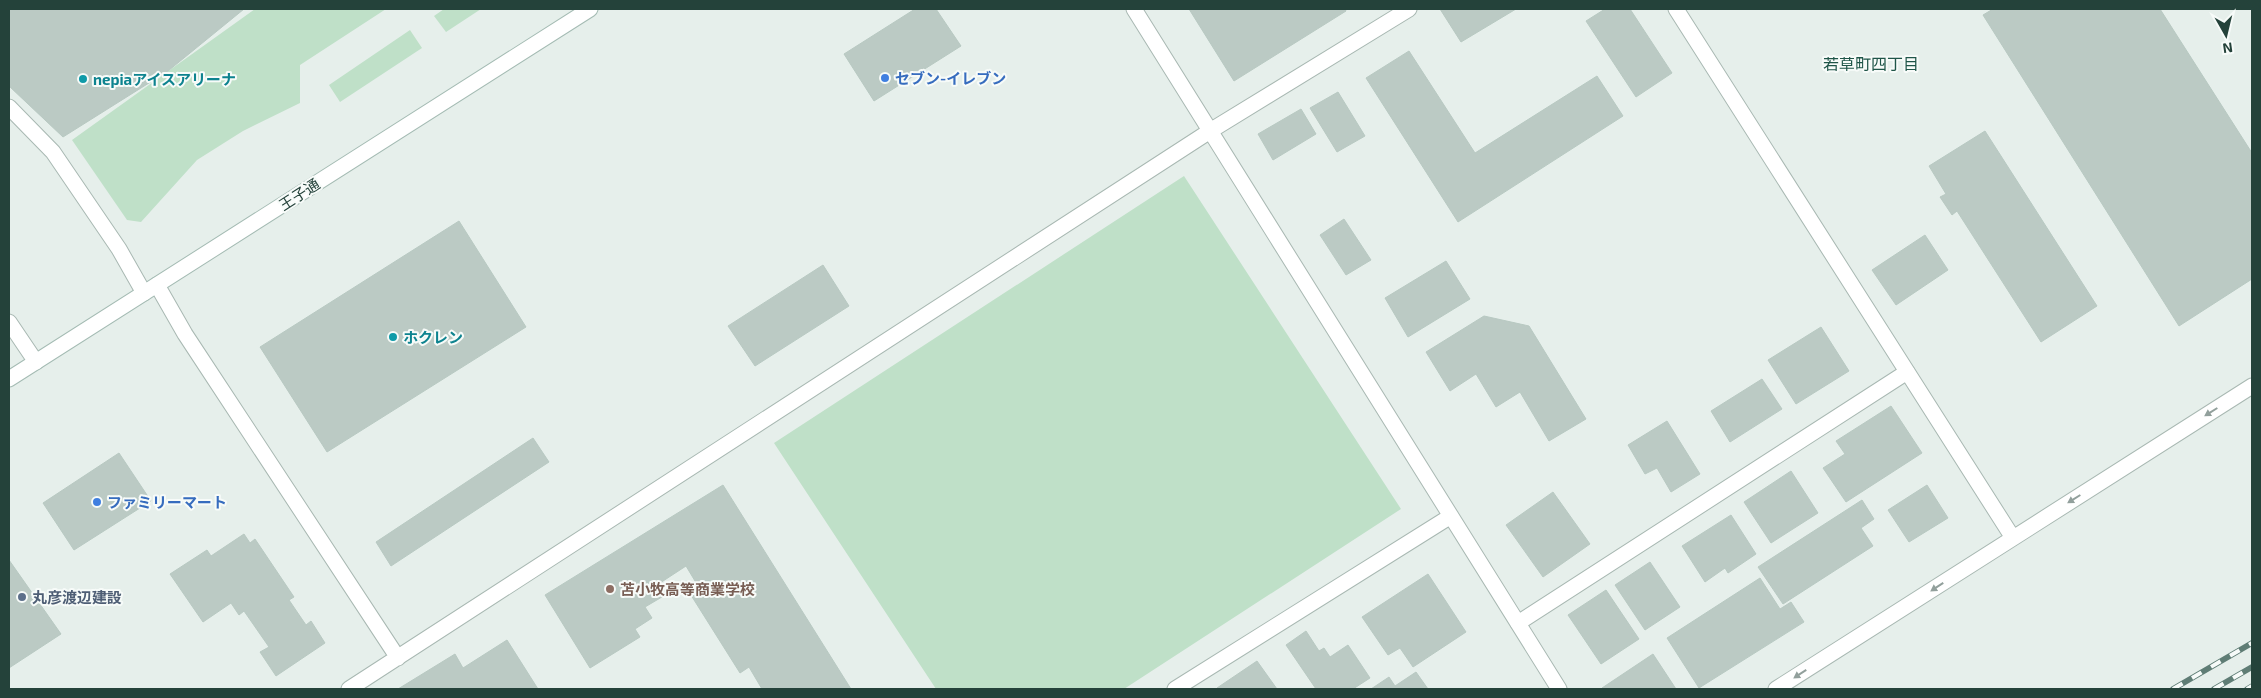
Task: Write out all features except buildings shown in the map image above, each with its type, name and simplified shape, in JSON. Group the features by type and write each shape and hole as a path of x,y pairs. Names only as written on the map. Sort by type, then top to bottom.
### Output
{"street":[{"name":"王子通","path":"9,380 590,9"},
{"path":"1134,9 1559,689"},
{"path":"349,689 1210,131 1409,9"},
{"path":"1676,9 2013,538"},
{"path":"9,107 54,152 118,249 185,334 398,658"},
{"path":"9,322 36,362"},
{"path":"1518,623 1907,372"},
{"path":"1776,689 2252,386"},
{"path":"1175,689 1451,516"}],"green space":[{"path":"255,9 386,9 300,65 300,103 243,131 197,160 141,222 127,220 72,140"},
{"path":"444,9 481,9 446,32 434,16"},
{"path":"410,30 422,48 340,102 329,85"},
{"path":"1184,176 1401,509 1124,689 936,689 774,443"}],"railway":[{"path":"2173,689 2252,643"},
{"path":"2214,689 2252,667"},
{"path":"2247,689 2252,686"}],"place":[{"name":"セブン-イレブン","path":"885,78"},
{"name":"nepiaアイスアリーナ","path":"83,79"},
{"name":"ホクレン","path":"393,337"},
{"name":"ファミリーマート","path":"97,502"},
{"name":"苫小牧高等商業学校","path":"610,589"},
{"name":"丸彦渡辺建設","path":"22,597"}],"district":[{"name":"若草町四丁目","path":"1871,63"}]}
